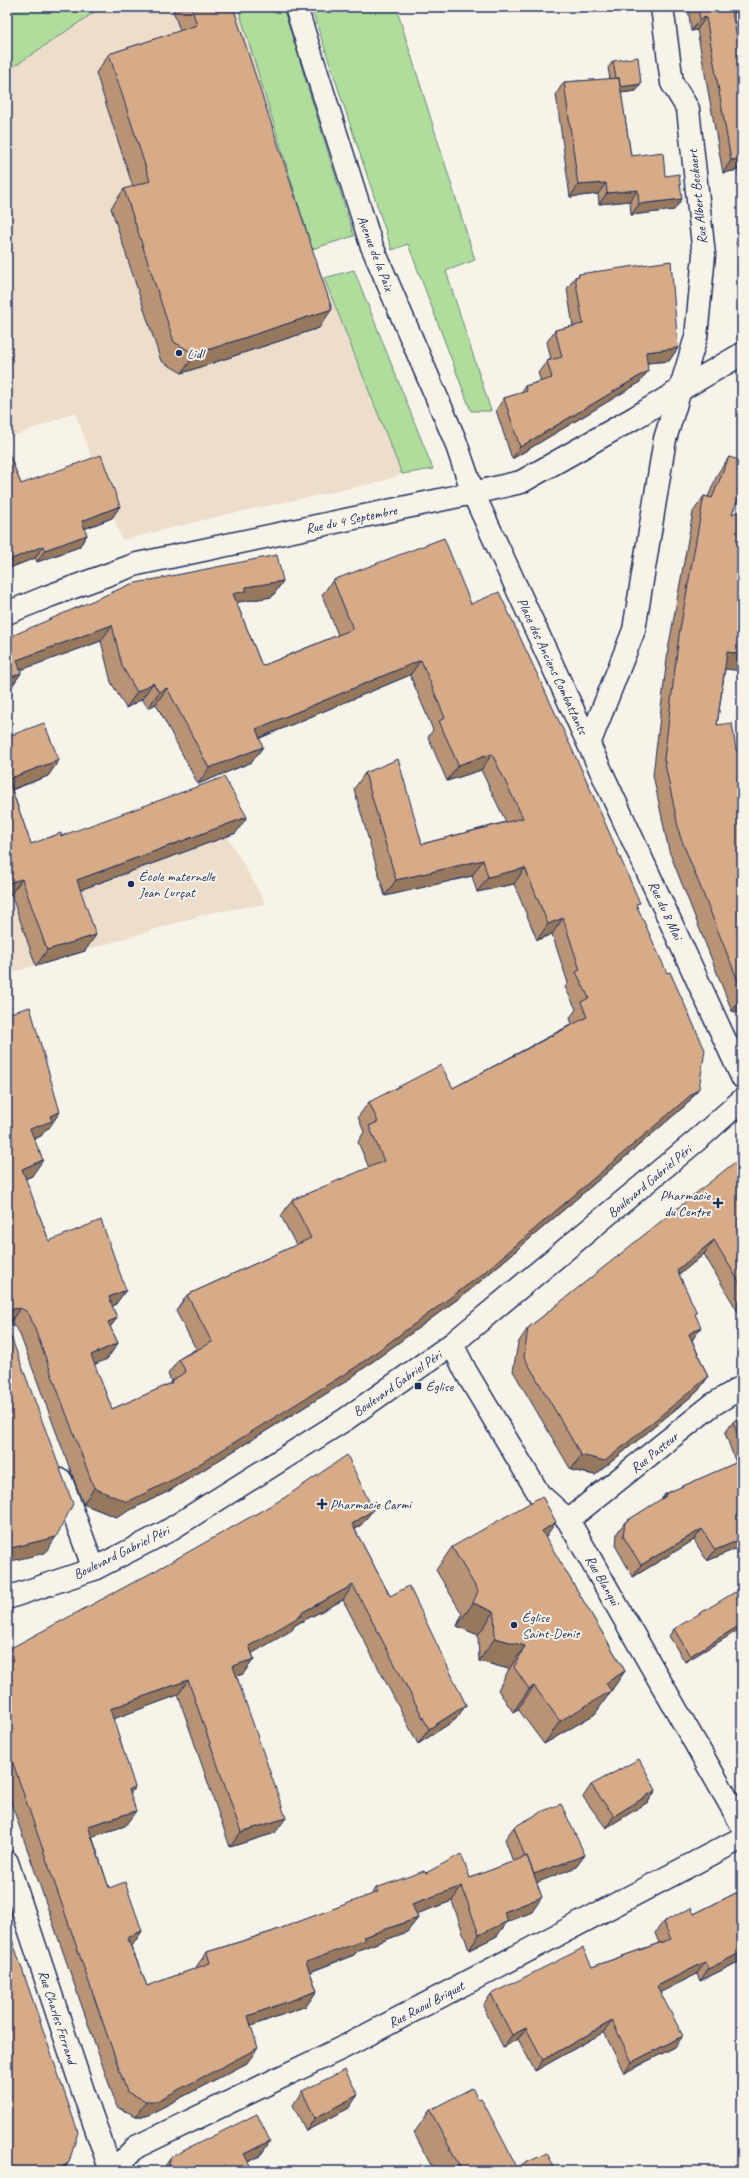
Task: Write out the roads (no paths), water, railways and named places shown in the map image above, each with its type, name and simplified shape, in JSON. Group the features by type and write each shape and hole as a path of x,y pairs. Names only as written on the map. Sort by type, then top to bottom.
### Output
{"street":[{"name":"Avenue de la Paix","path":"296,7 371,244 455,440 473,493"},
{"name":"Rue Albert Beckaert","path":"662,7 672,83 688,109 704,255 696,338 680,390"},
{"name":"Rue du 4 Septembre","path":"7,613 137,564 521,482 636,418 680,390 742,354"},
{"name":"Place des Anciens Combattants","path":"589,744 634,630 665,439 680,390"},
{"name":"Place des Anciens Combattants","path":"473,493 589,744"},
{"name":"Rue du 8 Mai","path":"589,744 742,1077"},
{"name":"Boulevard Gabriel Péri","path":"10,1600 94,1569 166,1532 346,1419 452,1344 703,1136 742,1100"},
{"name":"Rue Blanqui","path":"452,1344 466,1372 539,1494 568,1520 742,1824"},
{"name":"Rue Pasteur","path":"568,1520 712,1406 742,1387"},
{"path":"55,1462 94,1569"},
{"name":"Rue Raoul Briquet","path":"112,2171 136,2147 346,2046 742,1838"},
{"name":"Rue Charles Ferrand","path":"7,1862 112,2171"}],"place":[{"name":"Lidl","path":"179,353"},
{"name":"École maternelle Jean Lurçat","path":"131,884"},
{"name":"Pharmacie du Centre","path":"718,1203"},
{"name":"Église","path":"418,1386"},
{"name":"Pharmacie Carmi","path":"322,1504"},
{"name":"Église Saint-Denis","path":"514,1625"}]}
